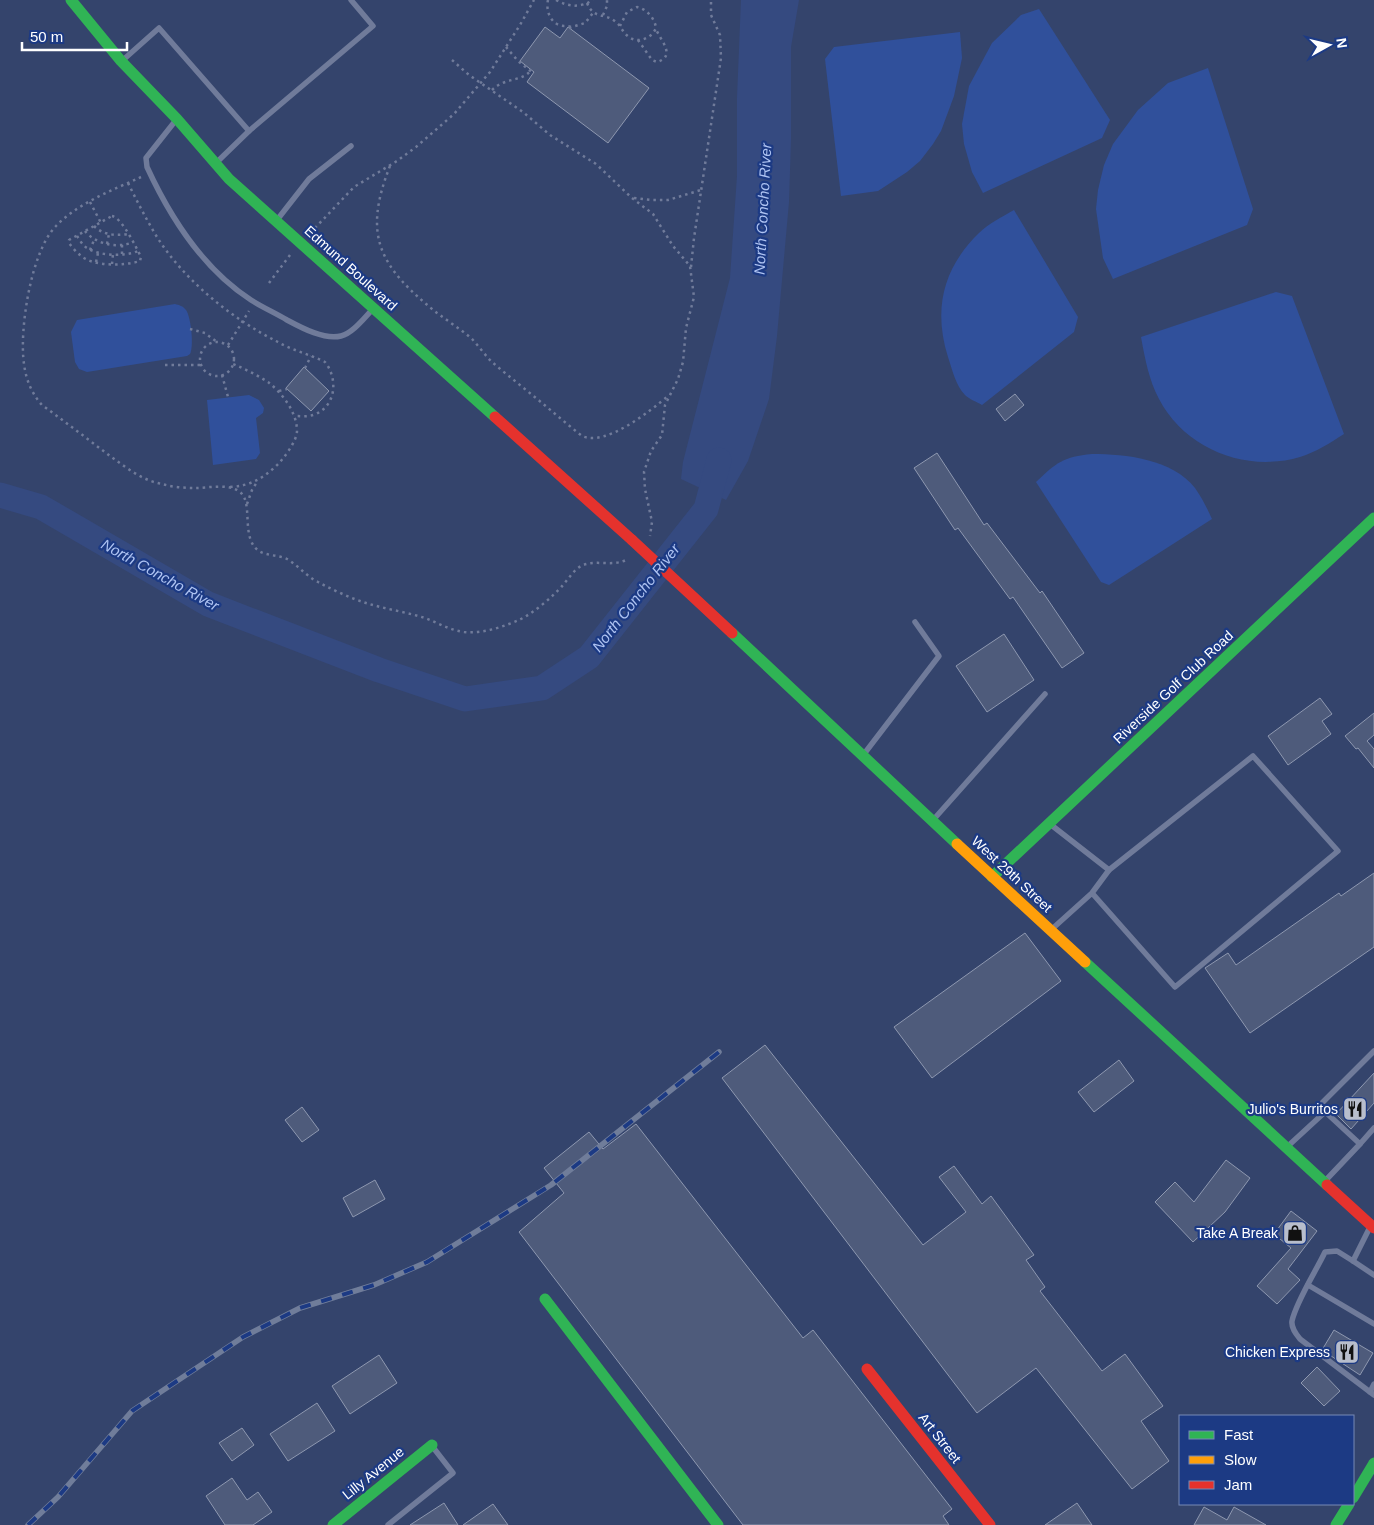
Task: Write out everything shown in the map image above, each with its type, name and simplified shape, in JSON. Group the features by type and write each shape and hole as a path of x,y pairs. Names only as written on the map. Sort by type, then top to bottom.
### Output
{"main road":[{"name":"Edmund Boulevard","path":"71,0 121,61 177,119 229,179 632,540"},
{"name":"Riverside Golf Club Road","path":"992,877 1374,518"},
{"name":"West 29th Street","path":"632,540 992,877 1373,1226"},
{"path":"545,1299 718,1525"},
{"name":"Art Street","path":"866,1369 990,1525"},
{"name":"Lilly Avenue","path":"333,1525 432,1445"},
{"path":"1354,1496 1374,1464"},
{"path":"1336,1525 1348,1505"}],"lane":[{"path":"215,163 248,131 373,26 351,0"},
{"path":"121,61 159,28 248,131"},
{"path":"177,119 146,158 147,167 187,238 215,271 250,299 298,326 329,338 342,336 354,328 374,308"},
{"path":"276,221 308,179 350,146"},
{"path":"863,756 939,656 915,622"},
{"path":"932,821 1045,694"},
{"path":"1051,931 1092,893 1110,870 1253,756 1338,851 1175,988 1092,893"},
{"path":"1049,824 1110,870"},
{"path":"1360,1144 1318,1106 1374,1051"},
{"path":"1287,1147 1325,1112"},
{"path":"1324,1182 1374,1128"},
{"path":"1352,1261 1373,1226"},
{"path":"1374,1275 1338,1251 1325,1252 1298,1305 1292,1323 1300,1339 1372,1394 1374,1384"},
{"path":"1308,1285 1374,1324"},
{"path":"388,1525 453,1473 432,1445"}],"path":[{"path":"314,228 354,187 390,166 436,131 454,114 481,83 506,47 534,0"},
{"path":"548,0 548,9 558,25 570,27 585,23 593,13"},
{"path":"556,0 569,6 576,6 593,0"},
{"path":"602,16 607,6 607,0"},
{"path":"650,536 652,522 645,489 644,472 651,452 662,435 665,405 678,379 683,362 686,328 694,297 691,269 694,238 721,52 720,35 711,15 711,0"},
{"path":"587,3 593,13 615,21 629,37 638,40 649,37 656,28"},
{"path":"620,26 627,12 637,7 648,12 666,46 665,55 662,60 657,62 652,60 638,40"},
{"path":"492,90 505,81 524,77 532,72 518,61 506,47"},
{"path":"452,60 523,112 554,138 596,164 632,198 653,214 672,246 691,269"},
{"path":"390,166 379,198 376,228 379,241 390,266 405,284 472,339 490,360 535,399 582,436 590,439 601,437 623,428 670,394"},
{"path":"150,173 90,202 70,214 49,234 34,266 29,292 23,341 24,365 28,385 42,405 124,466 144,478 175,487 245,485 258,480 278,464 289,450 297,434 294,416 278,391 267,382 233,364"},
{"path":"128,183 158,238 176,261 217,303 277,342 325,362 329,366 334,380 333,392 326,405 318,413 294,416"},
{"path":"632,198 668,200 701,190"},
{"path":"90,202 101,223"},
{"path":"112,216 115,217 133,242 142,258 140,261 112,264 96,262 80,255 70,244 69,240 101,223 112,216"},
{"path":"94,226 101,232 109,234 128,234"},
{"path":"85,231 94,240 108,244 122,245 133,242"},
{"path":"108,244 109,234"},
{"path":"77,236 83,245 98,253 122,254 138,251"},
{"path":"90,250 94,240"},
{"path":"122,245 122,254"},
{"path":"96,262 98,253"},
{"path":"268,283 292,253"},
{"path":"112,264 113,254"},
{"path":"228,345 249,311"},
{"path":"190,329 205,334 217,342 228,345 234,355 233,364 229,371 222,375 208,373 201,365 201,354 204,349 217,342"},
{"path":"305,368 311,356"},
{"path":"165,365 201,365"},
{"path":"222,375 228,397"},
{"path":"278,391 287,388"},
{"path":"258,480 249,496 246,513 249,531 255,547 259,551 285,558 316,581 365,603 428,619 463,632 492,630 521,619 562,586 582,565 614,563 626,560"},
{"path":"225,487 240,492 247,506"}],"shaded area":[{"path":"1039,9 1110,120 1102,138 983,193 972,172 964,144 962,124 969,86 992,43 1021,15"},
{"path":"960,32 962,58 954,96 941,131 933,144 920,161 878,191 841,196 825,59 834,47"},
{"path":"1208,68 1253,209 1247,225 1113,279 1103,258 1096,209 1104,165 1113,144 1138,110 1168,83"},
{"path":"1014,210 1078,317 1074,332 982,405 965,395 959,387 948,357 941,322 944,290 949,275 967,246 987,226"},
{"path":"1276,292 1292,296 1344,434 1317,450 1300,457 1280,461 1259,462 1239,459 1219,453 1201,444 1170,417 1159,399 1153,384 1141,337"},
{"path":"175,304 184,308 188,314 192,338 190,354 87,372 79,369 75,362 71,332 77,320"},
{"path":"249,395 259,400 264,408 263,413 256,418 260,453 256,459 213,465 207,400"},
{"path":"1092,454 1133,457 1161,464 1174,470 1195,488 1212,519 1109,585 1101,582 1036,482 1067,459"}],"water":[{"path":"741,0 799,0 791,47 789,202 777,336 769,399 748,461 726,500 681,479 683,462 730,278 737,176 737,98"}],"building":[{"path":"545,27 560,38 568,27 649,88 608,143 527,82 534,72 520,61"},
{"path":"304,367 329,391 311,411 286,388"},
{"path":"1015,394 1024,405 1005,421 996,409"},
{"path":"937,453 984,525 987,523 1040,593 1042,591 1084,653 1062,668 1013,597 1010,599 958,528 955,530 914,468"},
{"path":"1004,634 1034,680 987,712 956,666"},
{"path":"1320,698 1332,714 1322,721 1331,734 1288,765 1268,736"},
{"path":"1374,713 1374,735 1367,741 1374,749 1374,768 1358,748 1356,749 1345,736"},
{"path":"1374,873 1374,947 1250,1033 1205,968 1228,953 1236,965 1339,893 1341,896"},
{"path":"1025,933 1061,981 932,1078 894,1027"},
{"path":"765,1045 923,1245 966,1212 939,1177 954,1166 982,1204 991,1196 1034,1255 1026,1260 1045,1287 1040,1291 1102,1371 1125,1354 1163,1406 1141,1421 1169,1461 1132,1489 1036,1368 977,1413 722,1078"},
{"path":"1119,1060 1134,1081 1094,1112 1078,1092"},
{"name":"Julio's Burritos","path":"1374,1073 1374,1103 1351,1129 1336,1114"},
{"path":"302,1107 319,1130 302,1142 285,1120"},
{"path":"636,1124 803,1338 813,1330 952,1509 943,1516 949,1525 743,1525 519,1232 564,1193 544,1168 589,1132 603,1149"},
{"path":"1226,1160 1250,1178 1225,1212 1193,1242 1155,1202 1175,1182 1194,1202"},
{"path":"375,1180 385,1199 353,1217 343,1198"},
{"path":"1291,1211 1317,1231 1288,1269 1300,1280 1277,1304 1257,1286 1291,1248 1274,1234"},
{"name":"Chicken Express","path":"1334,1330 1373,1353 1360,1375 1322,1350"},
{"path":"379,1355 397,1383 350,1414 332,1386"},
{"path":"1317,1367 1340,1391 1324,1406 1301,1383"},
{"path":"317,1403 335,1431 288,1461 270,1434"},
{"path":"242,1428 254,1445 232,1461 219,1443"},
{"path":"232,1478 247,1500 258,1492 272,1512 253,1525 225,1525 206,1496"},
{"path":"444,1503 458,1525 410,1525"},
{"path":"1077,1503 1092,1525 1045,1525"},
{"path":"493,1504 508,1525 463,1525"},
{"path":"1204,1507 1227,1520 1234,1507 1266,1525 1194,1525"}],"waterway":[{"name":"North Concho River","path":"0,495 41,507 208,604 379,670 465,699 542,688 589,657 706,509 719,460"}],"railway":[{"path":"28,1525 58,1497 132,1411 243,1337 300,1308 374,1285 427,1262 551,1185 719,1052"}],"traffic: fast":[{"path":"71,0 121,61 177,119 229,179 495,417"},
{"path":"992,877 1374,518"},
{"path":"732,633 957,844"},
{"path":"1085,962 1327,1185"},
{"path":"545,1299 718,1525"},
{"path":"333,1525 432,1445"},
{"path":"1354,1496 1374,1463"},
{"path":"1336,1525 1348,1505"}],"traffic: slow":[{"path":"957,844 1085,962"}],"traffic: jam":[{"path":"495,417 632,540"},
{"path":"632,540 732,633"},
{"path":"1327,1185 1374,1228"},
{"path":"867,1369 990,1525"}],"place":[{"name":"Julio's Burritos","path":"1355,1109"},
{"name":"Take A Break","path":"1295,1233"},
{"name":"Chicken Express","path":"1347,1352"}]}
